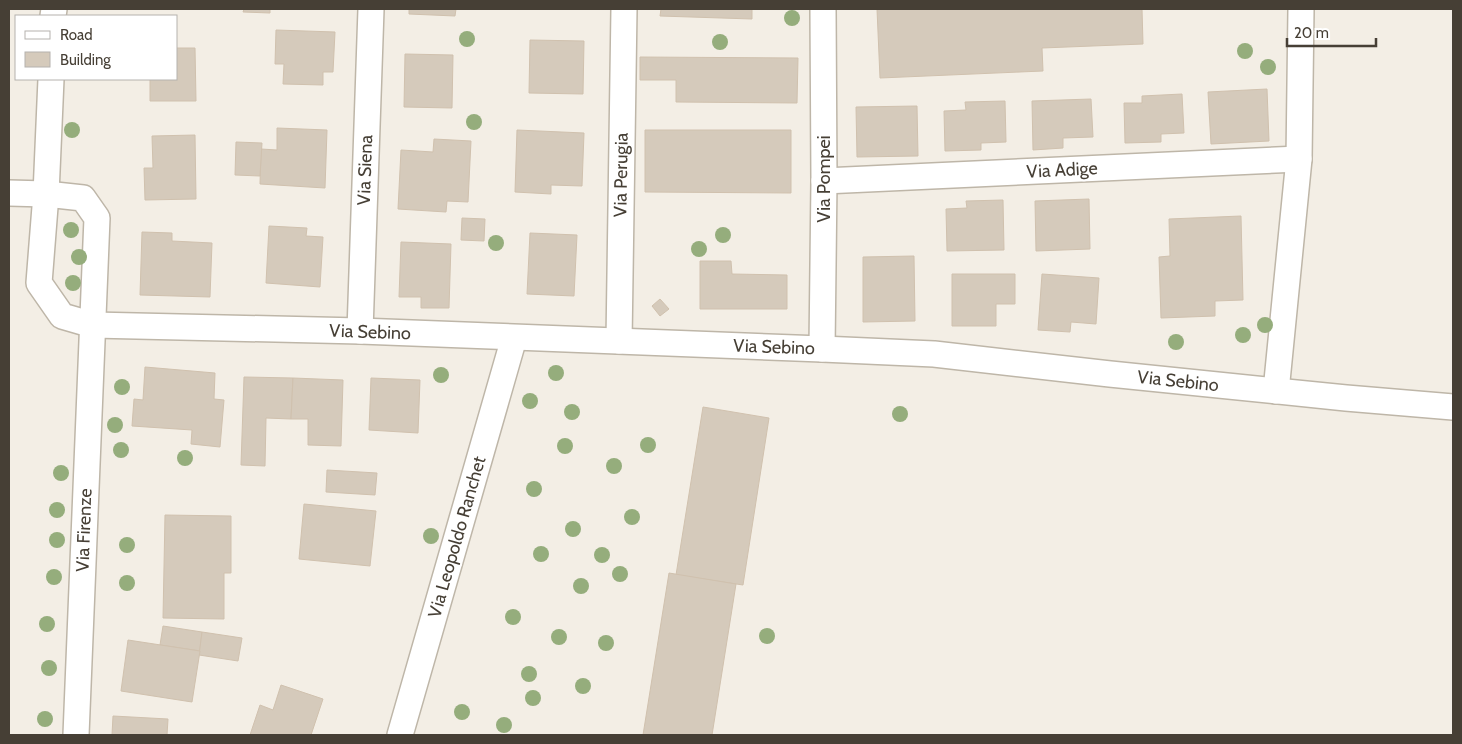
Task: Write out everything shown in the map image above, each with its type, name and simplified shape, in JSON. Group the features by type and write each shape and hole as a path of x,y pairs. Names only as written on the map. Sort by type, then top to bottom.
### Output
{"street":[{"name":"Via Siena","path":"360,332 371,9"},
{"name":"Via Perugia","path":"619,341 624,9"},
{"name":"Via Pompei","path":"822,348 824,181 823,9"},
{"path":"1276,391 1299,159 1301,9"},
{"path":"51,80 46,194 39,283 62,316 93,325"},
{"name":"Via Adige","path":"824,181 1299,159"},
{"path":"9,193 46,194"},
{"name":"Via Firenze","path":"46,194 84,198 97,218 76,735"},
{"name":"Via Sebino","path":"93,325 360,332 822,348 934,354 1110,374 1453,408"},
{"name":"Via Leopoldo Ranchet","path":"400,735 514,338"}],"building":[{"path":"244,9 270,9 270,13 243,12"},
{"path":"409,9 456,9 455,16 409,14"},
{"path":"661,9 752,9 752,19 660,16"},
{"path":"877,9 1142,9 1143,44 1042,48 1043,71 880,78"},
{"path":"276,30 335,32 333,72 323,72 323,85 283,84 284,64 275,64"},
{"path":"530,40 584,41 583,94 529,93"},
{"path":"178,48 195,48 196,101 150,101 150,80 178,80"},
{"path":"405,54 453,55 452,108 404,107"},
{"path":"640,57 798,58 797,103 676,102 676,80 640,80"},
{"path":"1267,89 1269,141 1211,144 1208,92"},
{"path":"1182,94 1184,133 1161,134 1161,142 1125,143 1124,103 1142,103 1142,96"},
{"path":"1091,99 1093,137 1063,138 1063,148 1033,150 1032,101"},
{"path":"1005,101 1006,142 981,143 981,150 945,151 944,111 966,110 965,102"},
{"path":"917,106 918,156 857,157 856,107"},
{"path":"277,128 327,130 325,188 260,184 261,149 277,150"},
{"path":"517,130 584,133 582,186 551,185 551,194 515,192"},
{"path":"645,130 791,130 791,193 645,192"},
{"path":"195,135 196,199 145,200 144,168 153,168 152,136"},
{"path":"434,139 471,141 468,202 447,201 446,212 398,209 401,150 433,152"},
{"path":"236,142 262,143 260,176 235,175"},
{"path":"1089,199 1090,249 1036,251 1035,201"},
{"path":"1003,200 1004,250 947,251 946,209 967,208 966,201"},
{"path":"1241,216 1243,300 1215,301 1215,316 1161,318 1159,257 1170,256 1169,219"},
{"path":"462,218 485,219 484,241 461,240"},
{"path":"269,226 307,228 306,236 323,237 320,287 266,283"},
{"path":"142,232 172,233 172,241 212,243 210,297 140,295"},
{"path":"530,233 577,235 574,296 527,294"},
{"path":"401,242 451,244 449,308 421,308 421,297 399,297"},
{"path":"914,256 915,321 863,322 863,257"},
{"path":"700,261 731,261 732,274 787,275 787,309 700,309"},
{"path":"952,274 1015,274 1015,304 996,304 996,326 952,326"},
{"path":"1042,274 1099,278 1096,324 1071,322 1070,332 1038,330"},
{"path":"660,299 669,309 660,316 652,306"},
{"path":"145,367 215,373 214,399 224,400 220,447 191,444 192,430 132,426 134,399 143,400"},
{"path":"244,377 293,378 291,419 266,418 265,466 241,465"},
{"path":"293,378 343,380 341,446 308,445 308,419 291,419"},
{"path":"371,378 420,380 418,433 369,430"},
{"path":"703,407 769,418 743,585 676,575"},
{"path":"327,470 377,473 375,495 326,492"},
{"path":"304,504 376,511 370,566 299,559"},
{"path":"165,515 231,516 231,573 224,573 224,619 163,618"},
{"path":"669,573 736,584 712,735 643,735"},
{"path":"163,626 202,632 200,651 160,645"},
{"path":"202,632 242,638 238,661 199,655"},
{"path":"128,640 200,651 192,702 121,691"},
{"path":"281,685 323,699 311,735 250,735 260,705 273,710"},
{"path":"113,716 168,719 167,735 112,735"}]}
